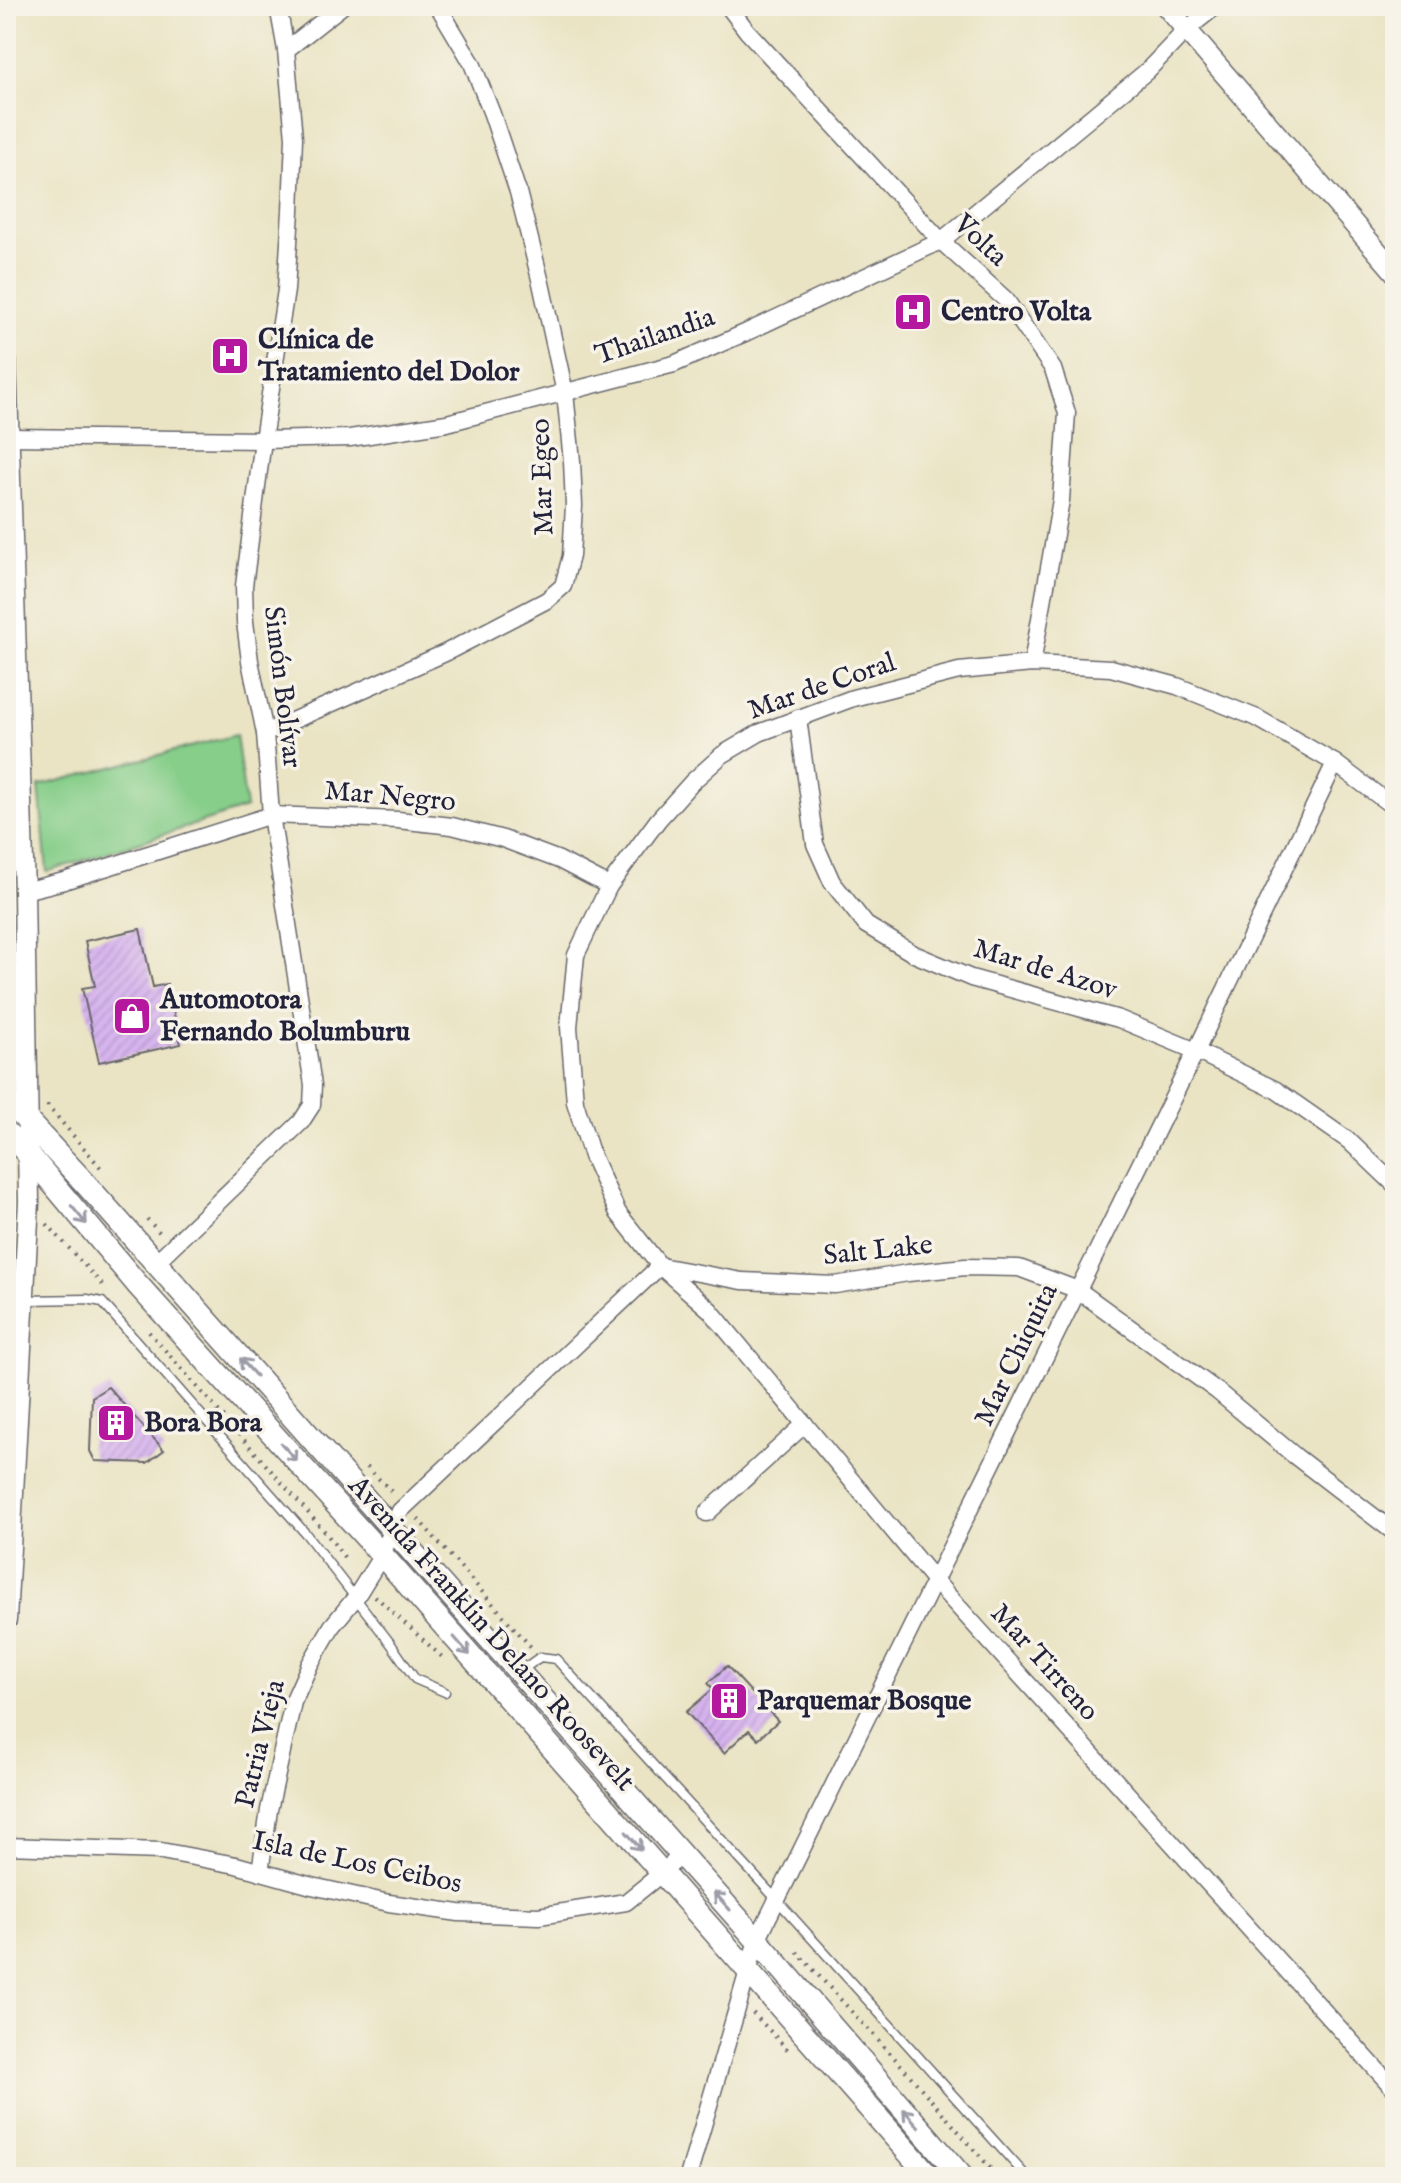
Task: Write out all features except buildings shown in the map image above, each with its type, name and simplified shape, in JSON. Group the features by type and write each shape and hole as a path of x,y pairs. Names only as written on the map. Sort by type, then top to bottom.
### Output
{"main road":[{"name":"Avenida Franklin Delano Roosevelt","path":"6,1098 757,1940 962,2177"},
{"name":"Avenida Franklin Delano Roosevelt","path":"6,1132 29,1155 137,1284 382,1555 930,2177"}],"street":[{"name":"Simón Bolívar","path":"155,1263 301,1122 312,1105 313,1085 271,815 265,733 245,622 244,586 286,290 291,211 294,138 286,50 278,6"},
{"path":"286,50 342,6"},
{"name":"Mar Egeo","path":"265,733 445,653 547,600 563,586 571,556 574,506 565,393 541,283 501,140 472,63 438,6"},
{"name":"Volta","path":"728,6 747,31 941,241 1006,300 1053,369 1067,413 1061,500 1032,664"},
{"path":"1166,6 1395,272"},
{"name":"Thailandia","path":"8,437 350,438 447,423 674,364 941,241 1147,71 1187,29 1216,6"},
{"path":"6,360 14,846 24,891 29,1155 29,1202 11,1413 6,1620"},
{"name":"Mar de Coral","path":"660,1266 618,1213 592,1156 575,1102 569,1027 576,955 609,886 658,820 722,755 759,733 853,698 959,671 1032,664 1111,668 1177,686 1257,718 1335,763 1395,808"},
{"name":"Mar de Azov","path":"798,718 815,844 832,882 866,925 914,954 971,978 1119,1019 1196,1051 1276,1090 1349,1141 1395,1185"},
{"name":"Mar Chiquita","path":"688,2177 757,1940 1335,763"},
{"name":"Mar Negro","path":"24,891 271,815 398,820 452,826 503,839 559,860 609,886"},
{"path":"392,1531 400,1511 660,1266"},
{"name":"Salt Lake","path":"660,1266 742,1281 835,1285 965,1267 1019,1268 1078,1290 1217,1391 1395,1533"},
{"name":"Mar Tirreno","path":"660,1266 710,1310 935,1581 1395,2090"},
{"path":"707,1513 805,1424"},
{"name":"Patria Vieja","path":"260,1872 269,1810 293,1702 332,1626 360,1591 382,1555 392,1531"},
{"name":"Isla de Los Ceibos","path":"6,1846 161,1851 236,1865 389,1903 459,1913 539,1916 626,1902 681,1855"},
{"path":"1388,2177 1395,2171"}],"lane":[{"path":"6,1025 25,1046"},
{"path":"22,1300 87,1299 102,1302 360,1591 415,1679 445,1692"},
{"name":"Avenida Franklin Delano Roosevelt","path":"519,1672 540,1657 556,1659 1027,2177"}],"path":[{"path":"27,1082 105,1172"},
{"path":"29,1202 112,1295"},
{"path":"144,1215 173,1247"},
{"path":"143,1326 316,1522 360,1591 384,1605 446,1660"},
{"name":"Avenida Franklin Delano Roosevelt","path":"363,1463 406,1506 540,1657"},
{"path":"739,1999 793,2055"}],"green space":[{"path":"236,735 246,808 47,872 39,786"}],"place":[{"name":"Centro Volta","path":"913,312"},
{"name":"Clínica de Tratamiento del Dolor","path":"230,356"},
{"name":"Automotora Fernando Bolumburu","path":"132,1016"},
{"name":"Bora Bora","path":"116,1423"},
{"name":"Parquemar Bosque","path":"729,1701"}]}
